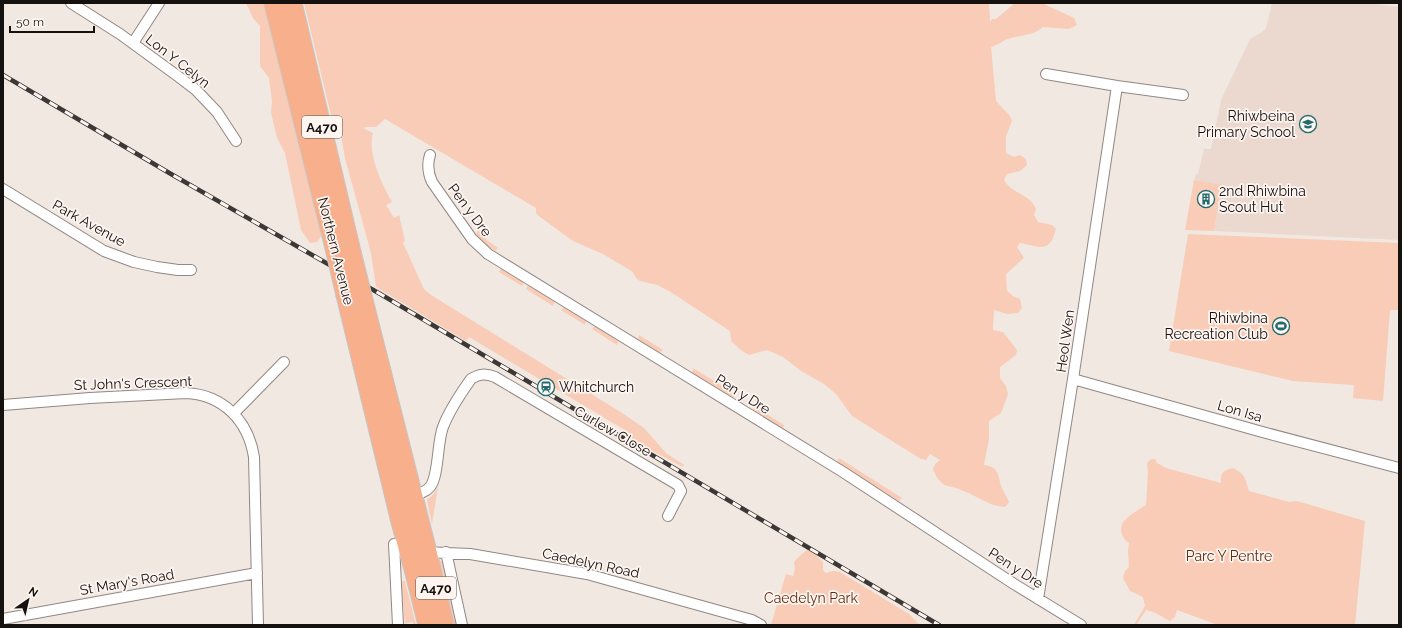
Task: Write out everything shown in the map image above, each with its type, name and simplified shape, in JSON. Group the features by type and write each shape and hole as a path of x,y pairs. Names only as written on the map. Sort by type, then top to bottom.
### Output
{"highway":[{"name":"Northern Avenue","path":"274,3 346,295 404,498"},
{"name":"Northern Avenue","path":"292,3 364,304 404,498"},
{"name":"A470","path":"404,498 419,553 444,625"},
{"name":"A470","path":"419,553 428,625"}],"street":[{"name":"Lon Y Celyn","path":"71,3 134,43 179,77 206,100 217,112 236,141"},
{"path":"134,43 159,3"},
{"path":"1046,74 1183,95"},
{"name":"Heol Wen","path":"1038,599 1117,86"},
{"name":"Pen y Dre","path":"430,155 429,175 432,182 472,239 488,254 855,480 1038,599 1081,625"},
{"name":"Park Avenue","path":"3,189 104,251 134,262 178,270 191,270"},
{"path":"234,413 284,362"},
{"name":"Curlew Close","path":"404,498 424,491 432,484 445,422 471,379 482,374 495,377 678,485 680,491 668,516"},
{"name":"Lon Isa","path":"1073,379 1266,433 1399,468"},
{"name":"St John's Crescent","path":"3,405 90,398 195,393 206,396 226,406 234,413 253,447 258,625"},
{"path":"394,544 398,625"},
{"path":"446,552 462,625"},
{"name":"Caedelyn Road","path":"419,553 446,552 470,554 588,574 752,620 761,625"},
{"name":"St Mary's Road","path":"3,619 257,573"}],"shaded area":[{"name":"Rhiwbeina Primary School","path":"1272,3 1366,3 1399,7 1399,240 1214,231 1222,186 1194,180 1196,174 1198,174 1204,149 1211,149 1221,100 1250,39 1266,28"}],"green space":[{"path":"246,3 271,3 323,234 317,242 310,243 301,230 285,153 277,138 271,113 272,101 269,78 260,66 260,26 253,18"},
{"path":"304,3 989,3 990,22 992,19 996,19 1015,3 1042,3 1074,18 1077,25 1069,29 1043,27 1035,32 1008,39 991,47 996,101 1010,116 1012,121 1006,136 1006,153 1014,157 1020,155 1026,159 1027,165 1020,171 1007,174 1004,180 1007,185 1030,200 1036,209 1034,215 1038,222 1052,225 1056,229 1050,243 1047,246 1038,247 1020,243 1017,247 1024,258 1006,274 1007,291 1020,299 1022,308 1018,313 1007,314 994,310 993,330 1003,332 1017,350 1016,355 1000,367 1000,378 1006,386 1008,394 1001,413 989,421 989,439 984,465 996,470 1002,488 1009,502 1005,507 993,505 959,489 943,484 933,469 935,464 940,460 930,454 926,460 921,459 852,416 836,394 824,384 801,371 783,357 767,350 749,355 742,351 731,341 730,331 669,291 657,285 640,281 636,278 633,272 603,254 573,241 540,217 536,213 536,208 385,119 376,127 363,128 373,133 372,150 376,168 392,202 386,205 394,218 399,215 405,241 403,243 424,289 431,295 644,428 666,453 684,465 683,467 626,437 628,432 469,337 466,341 376,287 371,253 345,158 341,135 336,136"},
{"path":"1194,180 1222,185 1214,231 1185,230"},
{"path":"478,230 488,241 498,248 495,251 478,237 476,234"},
{"name":"Rhiwbina Recreation Club","path":"1188,234 1399,243 1399,310 1390,310 1383,401 1353,398 1354,385 1293,381 1169,351"},
{"path":"501,269 524,282 522,286 499,272"},
{"path":"528,285 555,301 553,306 526,289"},
{"path":"564,307 586,321 585,325 561,310"},
{"path":"595,326 618,341 617,345 592,329"},
{"path":"639,335 663,350 659,353 638,339"},
{"path":"693,368 735,394 733,398 692,373"},
{"path":"754,406 784,425 783,428 753,410"},
{"path":"839,458 902,498 899,501 837,462"},
{"name":"Parc Y Pentre","path":"1151,459 1155,459 1157,463 1166,468 1221,483 1223,473 1233,468 1244,477 1249,491 1289,502 1297,501 1365,521 1355,625 1218,625 1177,610 1175,617 1170,621 1148,611 1147,609 1136,625 1134,625 1145,606 1143,597 1130,591 1123,578 1125,571 1129,567 1129,543 1122,534 1121,527 1126,519 1146,505 1148,472 1147,463"},
{"path":"438,487 432,524 427,500 434,494"},
{"name":"Caedelyn Park","path":"807,550 814,553 823,562 823,570 826,573 833,571 840,572 909,614 920,625 771,625 786,574 793,576 795,568 794,562"},
{"path":"438,560 442,561 457,625 454,625"},
{"path":"401,581 405,581 416,625 413,625 413,622 405,623"}],"railway":[{"path":"3,75 171,174 382,295 939,625"}],"place":[{"name":"Rhiwbeina Primary School","path":"1308,124"},
{"name":"2nd Rhiwbina Scout Hut","path":"1206,199"},
{"name":"Rhiwbina Recreation Club","path":"1281,326"},
{"name":"Whitchurch","path":"546,387"}]}
